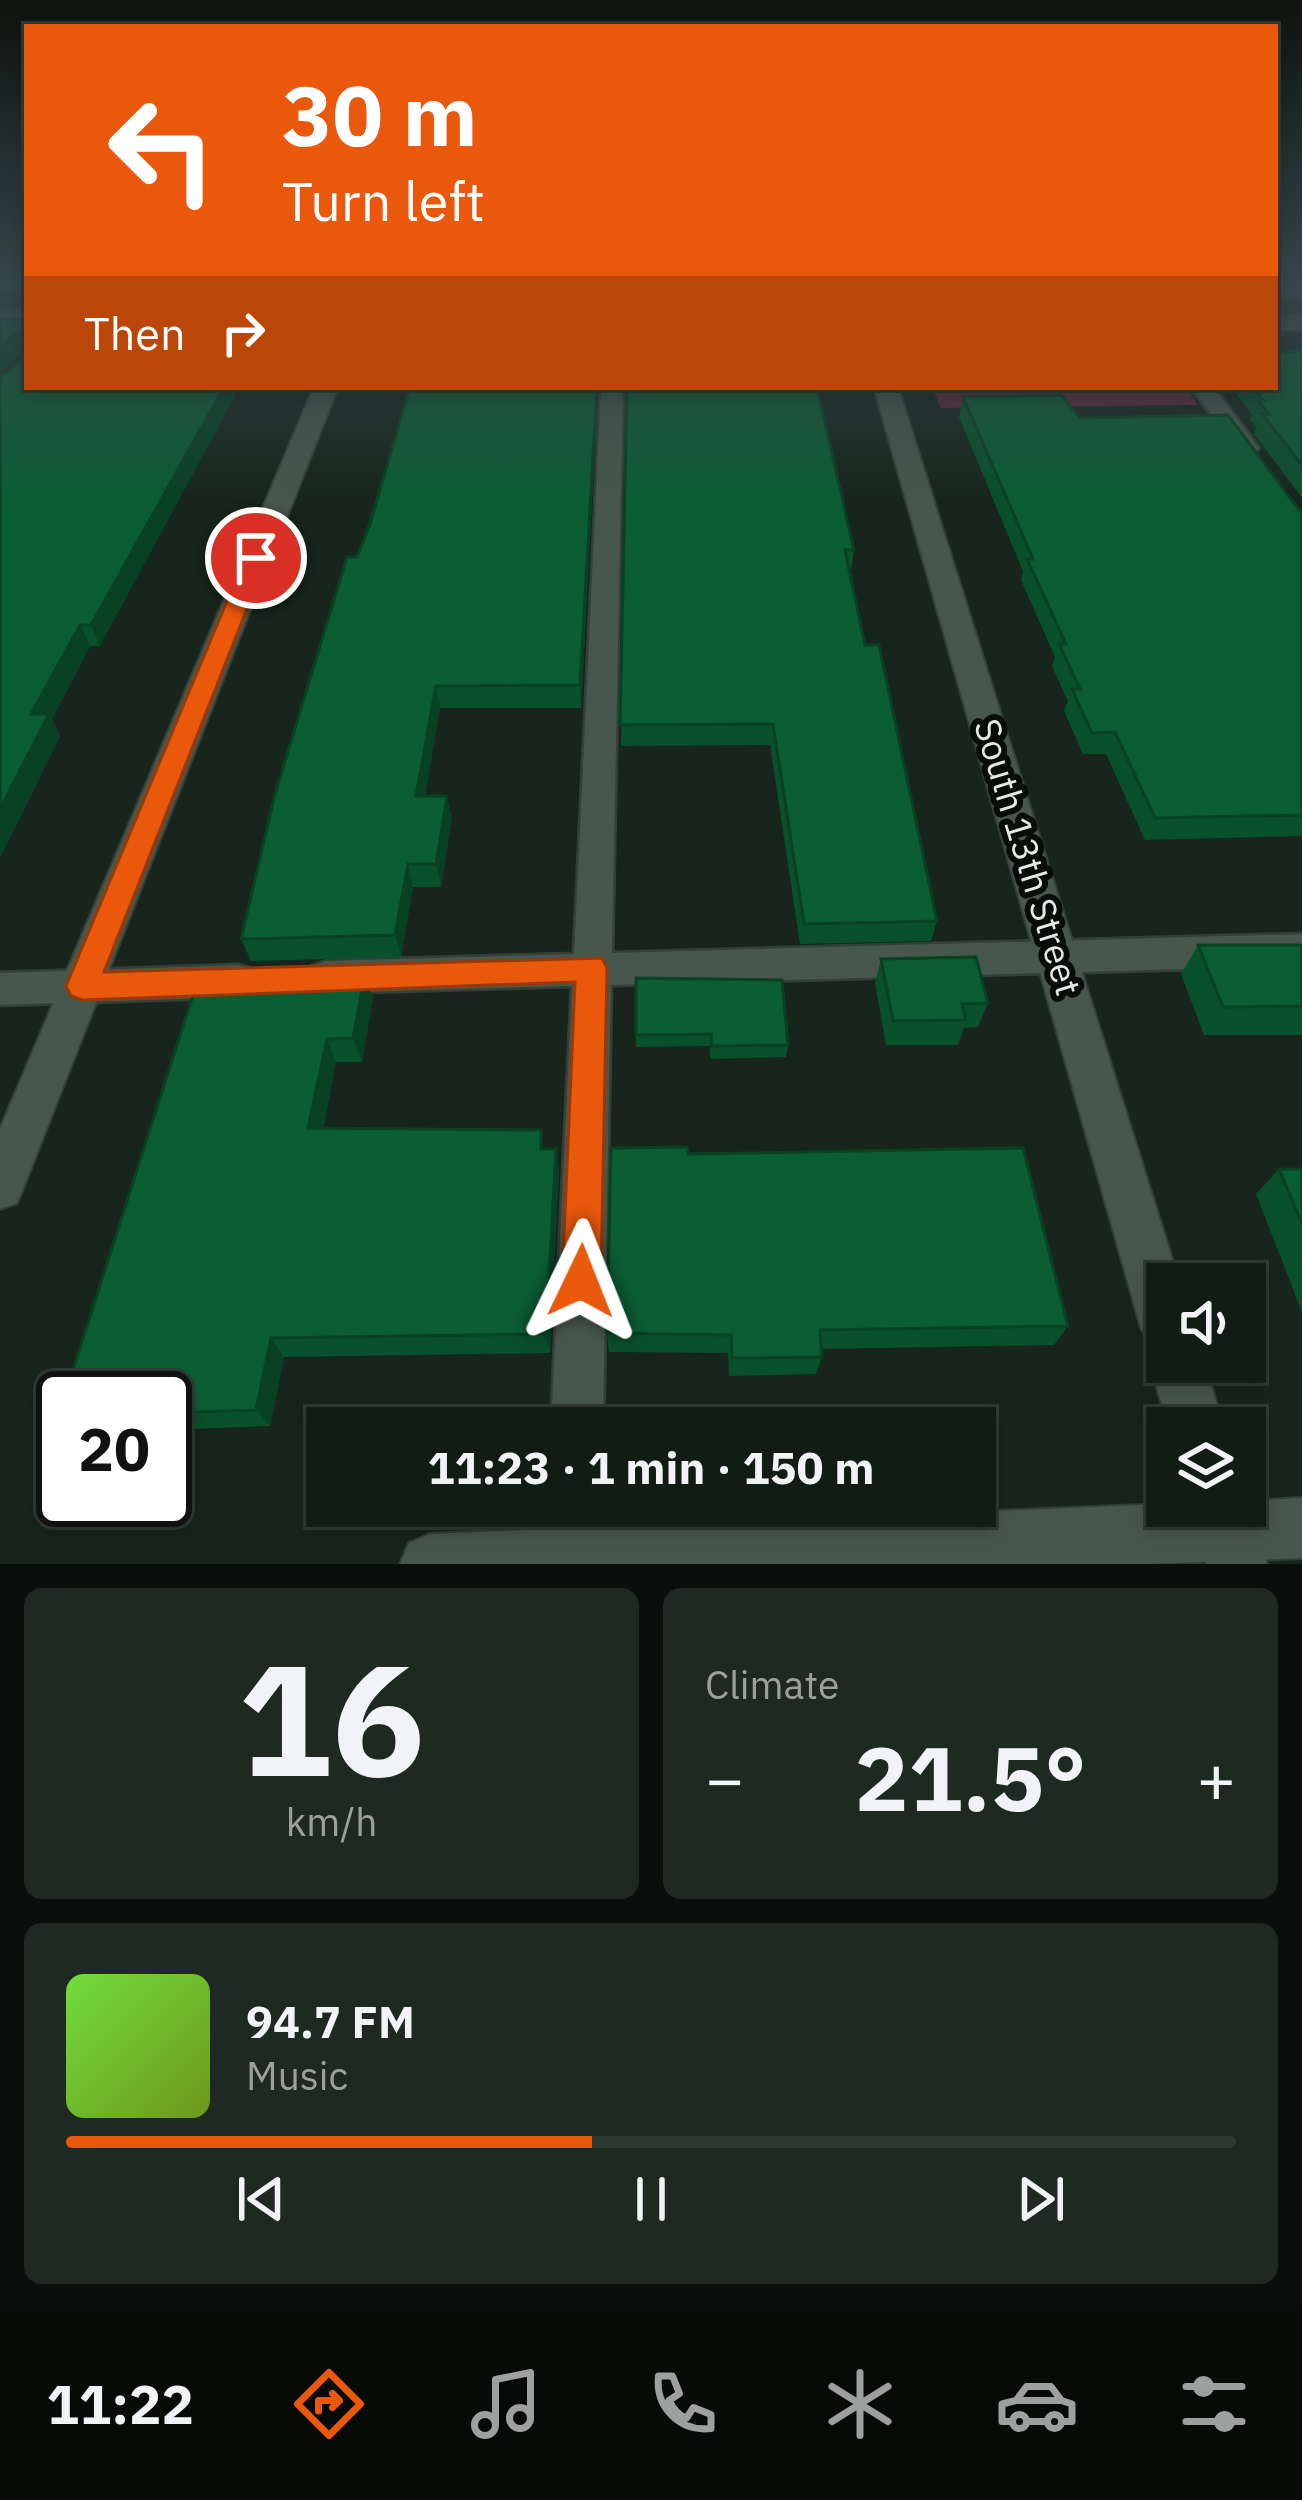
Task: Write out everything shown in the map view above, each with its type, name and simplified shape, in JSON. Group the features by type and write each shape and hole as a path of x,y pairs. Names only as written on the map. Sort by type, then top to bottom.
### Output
{"street":[{"path":"0,1186 325,390"},
{"name":"South 13th Street","path":"887,390 1148,1263"},
{"path":"430,1564 575,1532 1228,1534 1302,1528"}],"lane":[{"path":"578,1407 612,390"},
{"path":"1204,390 1264,472"},
{"path":"0,989 1302,950"}],"shaded area":[{"path":"933,390 1188,390 1198,405 941,408"}],"building":[{"path":"24,356 24,390 222,390 91,625 80,625 31,714 49,714 0,809 0,378"},
{"path":"1278,356 1302,356 1302,465 1262,414 1269,414 1258,401 1263,400 1255,390 1278,390"},
{"path":"409,390 597,390 580,685 436,686 416,796 447,796 436,864 408,864 395,935 241,939 275,794 347,557 357,557"},
{"path":"627,390 818,390 854,550 845,550 865,645 879,645 937,921 804,924 773,724 620,725"},
{"path":"1061,395 1080,418 1228,415 1302,511 1302,815 1155,818 1115,732 1092,733 1072,689 1080,689 1059,644 1066,644 963,397"},
{"path":"1198,945 1302,945 1302,1006 1223,1007"},
{"path":"976,957 988,1003 962,1004 966,1020 893,1021 881,959"},
{"path":"365,974 353,1038 327,1039 308,1128 541,1130 541,1149 556,1149 546,1334 271,1338 256,1410 192,1412 192,1371 73,1371 198,979"},
{"path":"636,978 782,980 788,1045 711,1046 711,1034 636,1035"},
{"path":"687,1147 688,1154 1023,1148 1068,1326 820,1330 822,1357 732,1358 731,1335 607,1333 611,1148"},
{"path":"1279,1169 1302,1169 1302,1224"}],"route":[{"path":"256,558 82,986 591,968 581,1281"}]}
